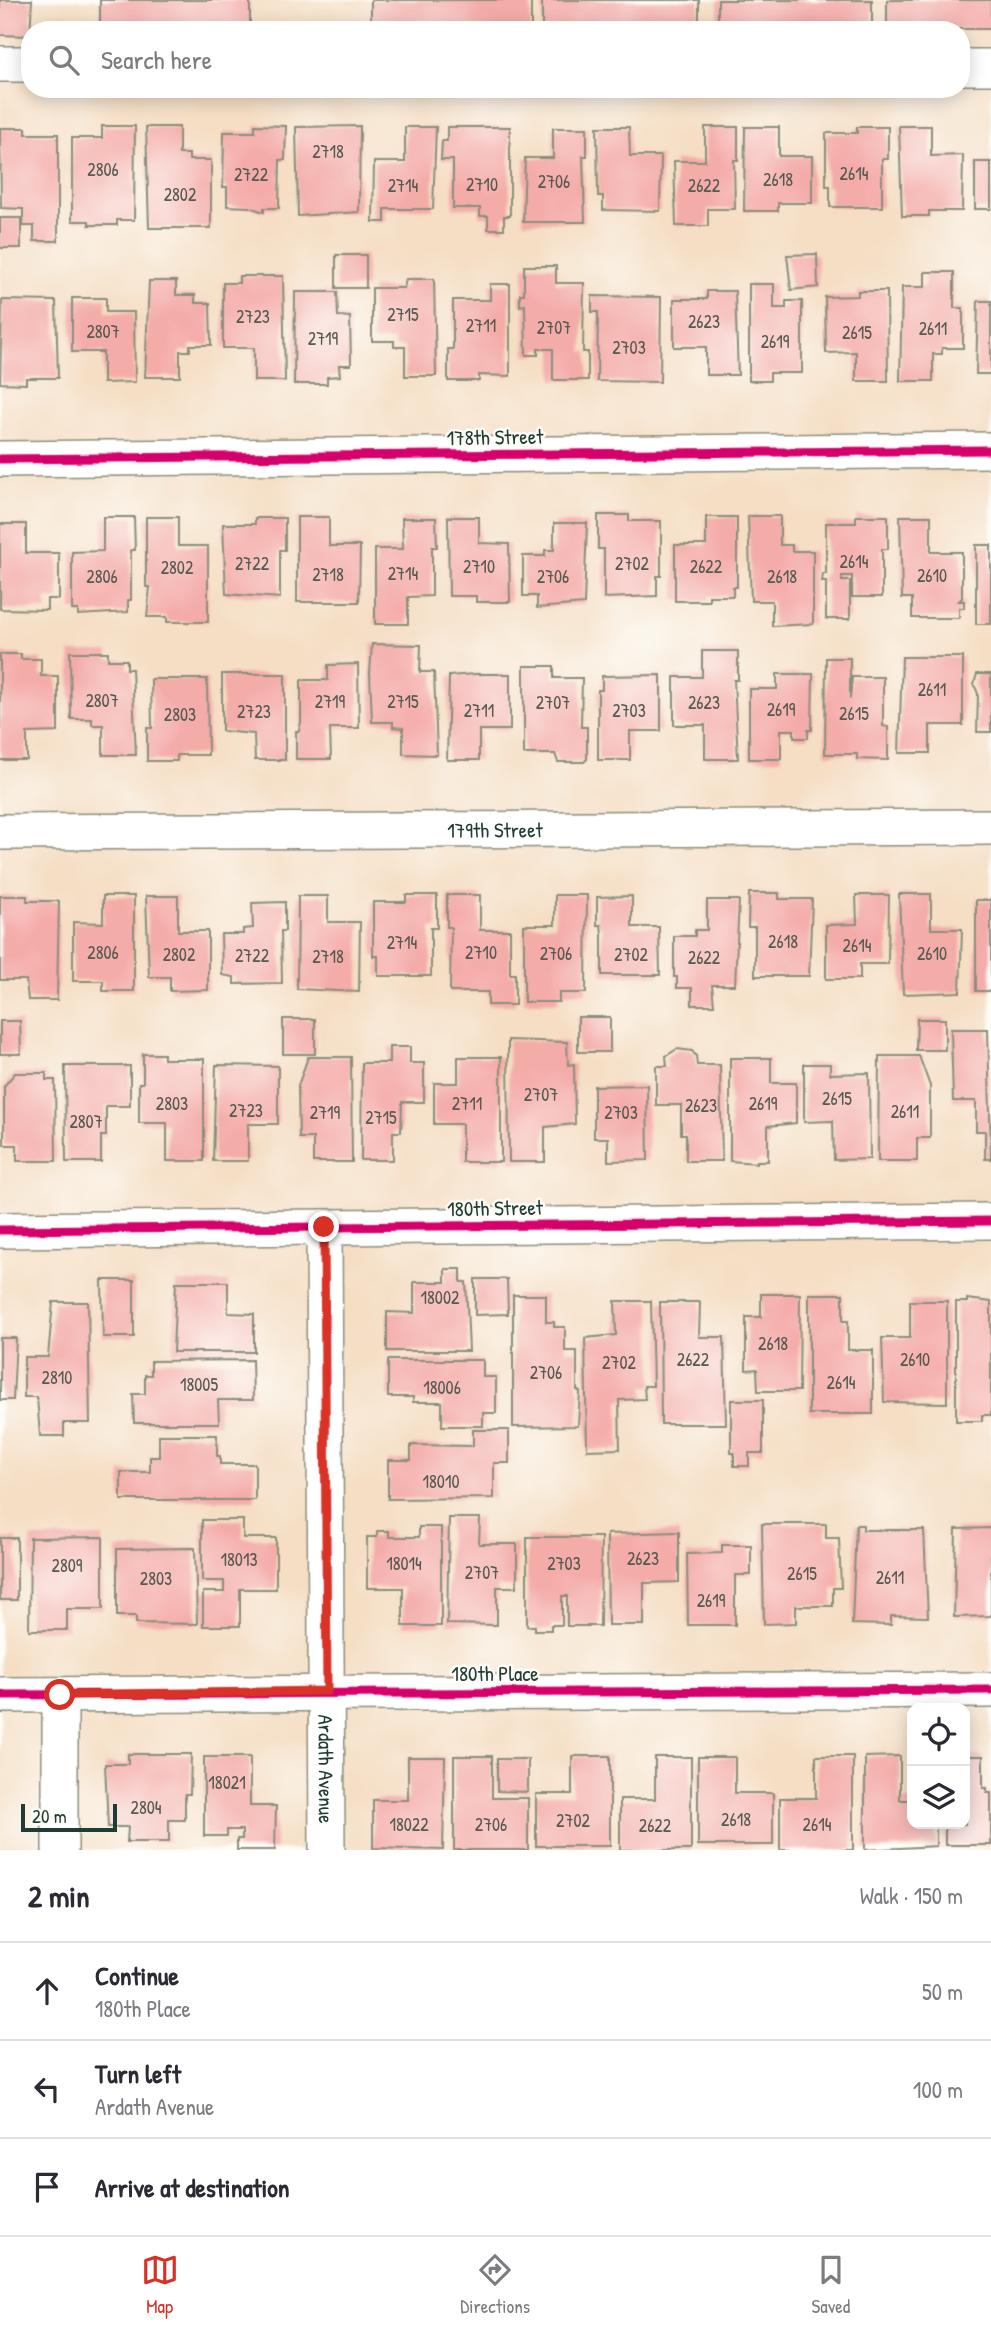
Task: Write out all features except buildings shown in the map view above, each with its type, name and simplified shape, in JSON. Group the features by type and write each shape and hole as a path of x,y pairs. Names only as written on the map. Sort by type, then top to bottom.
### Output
{"street":[{"path":"0,64 21,64"},
{"path":"970,67 991,67"},
{"name":"178th Street","path":"0,459 991,450"},
{"name":"179th Street","path":"0,831 991,827"},
{"name":"180th Street","path":"0,1230 991,1221"},
{"name":"Ardath Avenue","path":"324,1227 327,1850"},
{"name":"180th Place","path":"0,1695 327,1691 991,1690"},
{"path":"60,1695 60,1850"}],"cycle path":[{"path":"0,459 991,450"},
{"path":"0,1230 991,1221"},
{"path":"0,1695 991,1690"}],"route":[{"path":"60,1695 327,1691 324,1227"}]}
